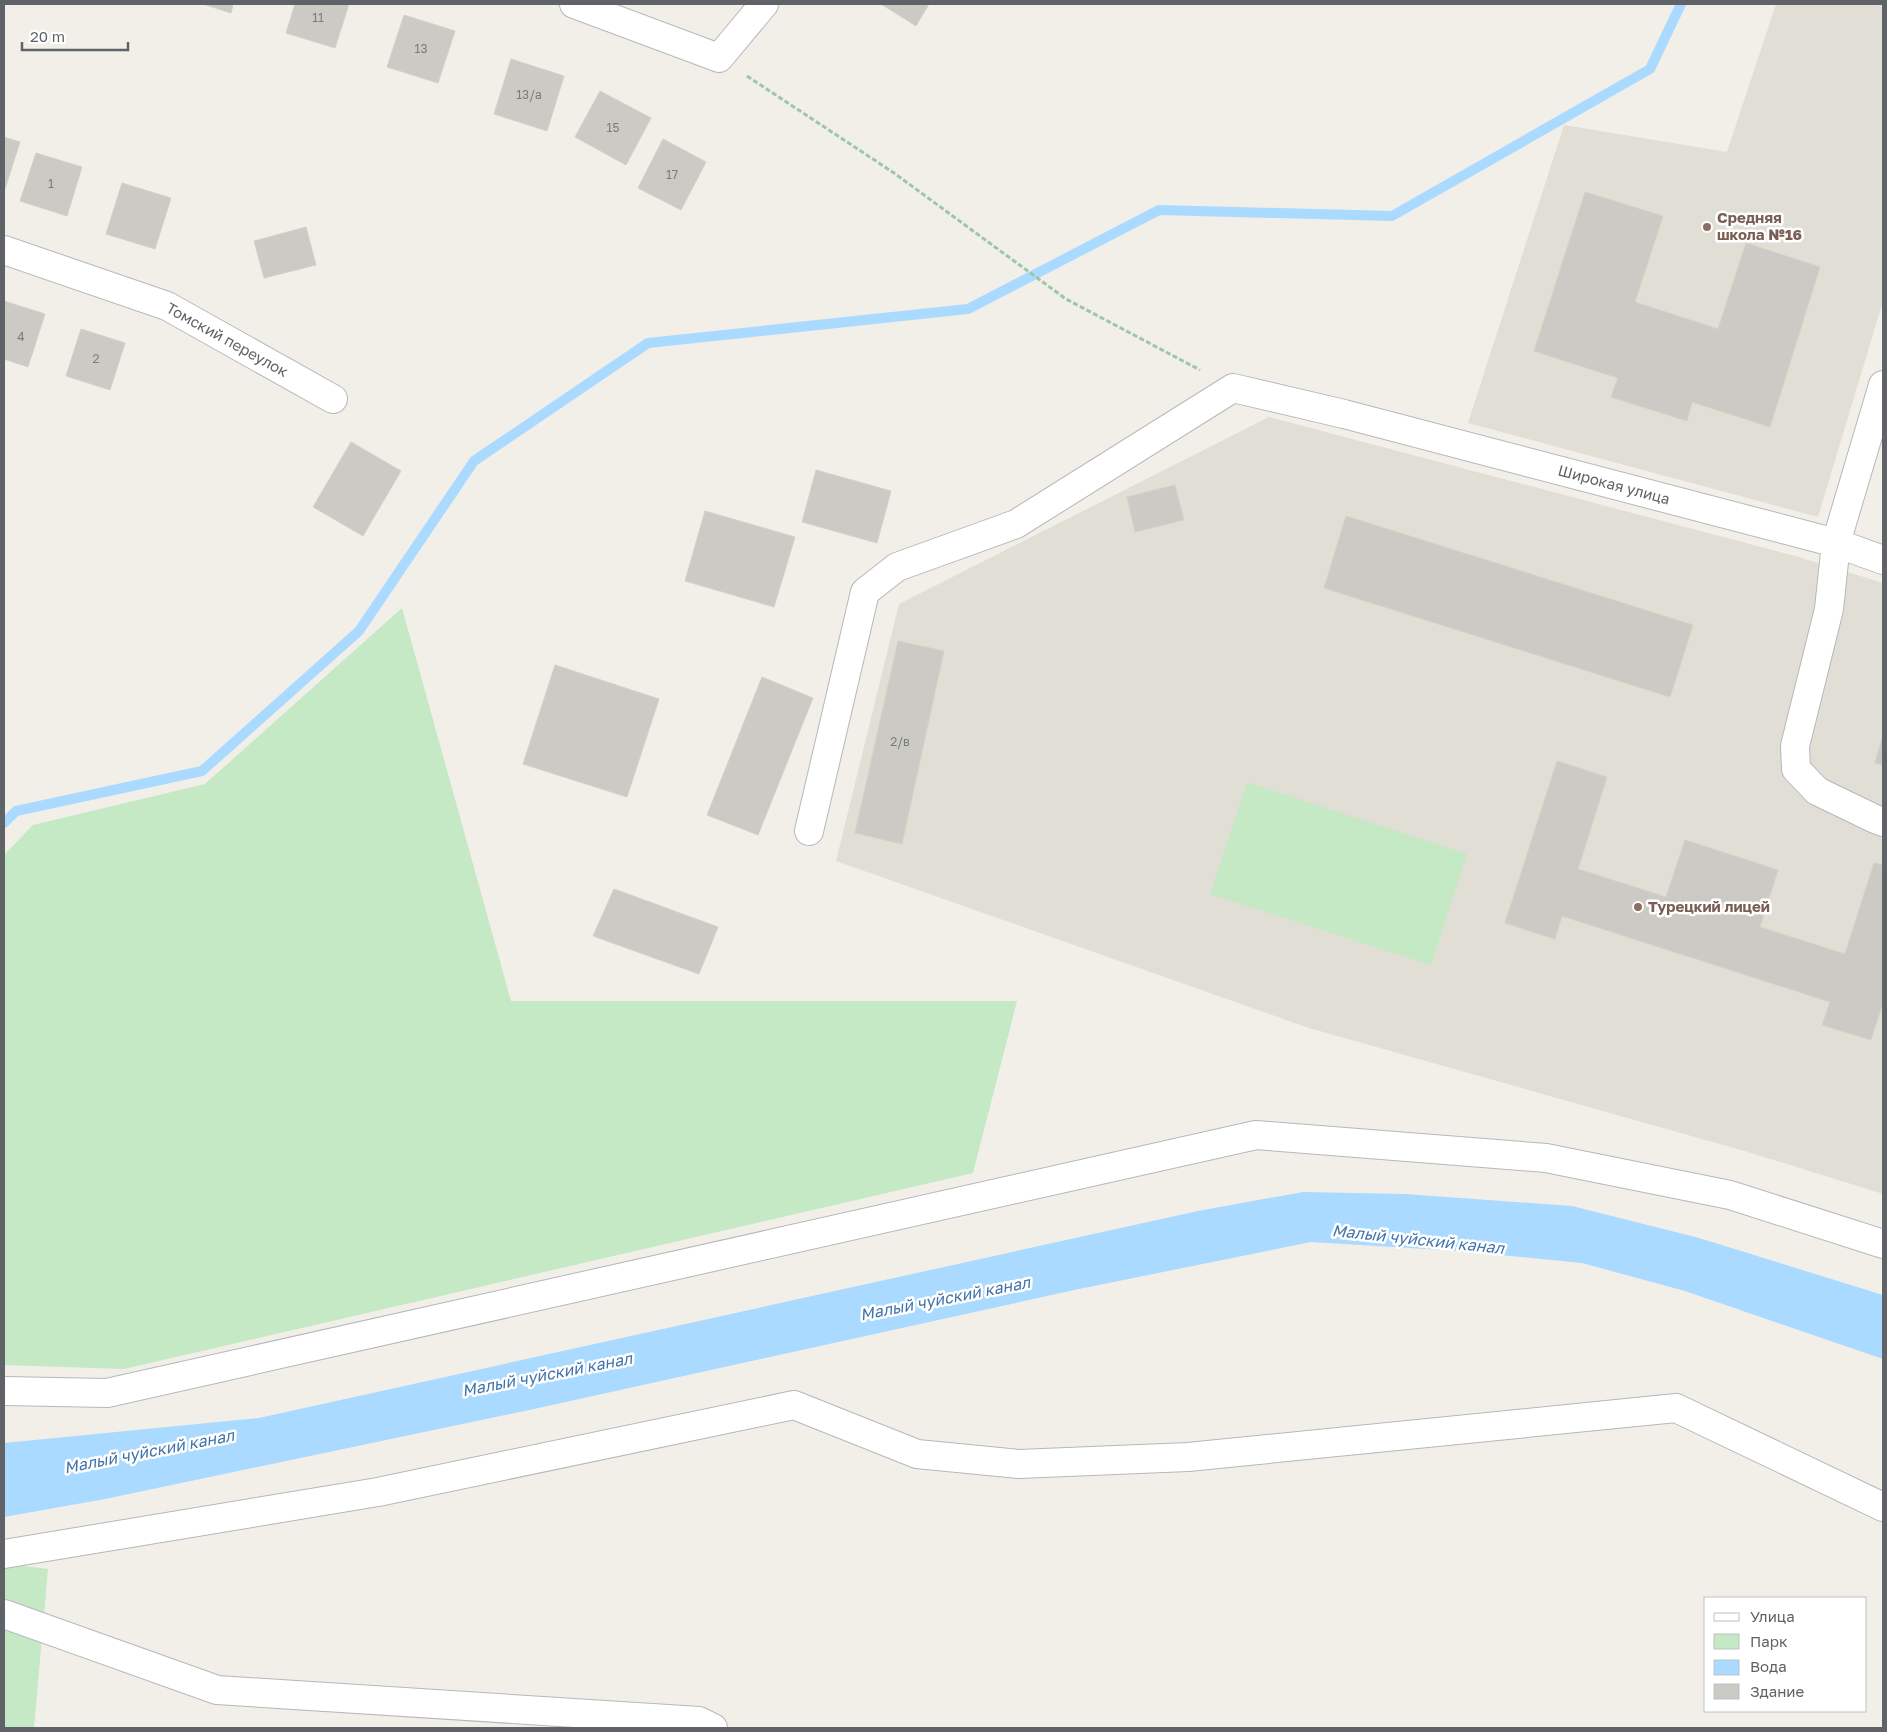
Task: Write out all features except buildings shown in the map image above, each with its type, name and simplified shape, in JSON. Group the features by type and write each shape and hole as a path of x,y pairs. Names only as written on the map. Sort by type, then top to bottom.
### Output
{"street":[{"path":"574,4 719,58 764,4"},
{"name":"Томский переулок","path":"4,250 168,306 333,399"},
{"path":"1883,386 1836,543 1829,609 1794,746 1796,769 1817,791 1883,822"},
{"path":"810,831 865,592 897,568 1016,524 1233,388"},
{"name":"Широкая улица","path":"1233,388 1344,414 1836,543 1883,560"},
{"path":"4,1392 108,1393 1256,1135 1546,1158 1730,1195 1883,1244"},
{"path":"4,1554 378,1492 794,1405 917,1454 1019,1464 1188,1457 1676,1408 1883,1507"},
{"path":"4,1614 217,1690 699,1721 713,1728"}],"path":[{"path":"719,58 894,174 1066,299 1233,388"}],"shaded area":[{"name":"Средняя школа №16","path":"1776,4 1883,4 1883,301 1818,517 1468,423 1564,125 1727,152"},
{"path":"1269,417 1799,557 1883,583 1883,1194 1748,1152 1309,1028 836,861 899,604"}],"green space":[{"path":"402,608 511,1001 1017,1001 973,1173 124,1369 4,1365 4,855 33,825 205,784"},
{"path":"1247,782 1467,854 1431,965 1210,894"},
{"path":"4,1564 48,1569 34,1728 4,1728"}],"water":[{"name":"Малый чуйский канал","path":"1303,1192 1405,1194 1572,1206 1699,1238 1883,1295 1883,1359 1685,1291 1582,1263 1459,1251 1311,1242 1079,1289 534,1409 105,1499 4,1517 4,1443 259,1418 1198,1211"}],"waterway":[{"path":"4,823 16,811 202,771 359,631 474,461 648,343 968,309 1159,210 1392,216 1650,69 1681,4"}],"place":[{"name":"Средняя школа №16","path":"1707,227"},
{"name":"Турецкий лицей","path":"1638,907"}]}
